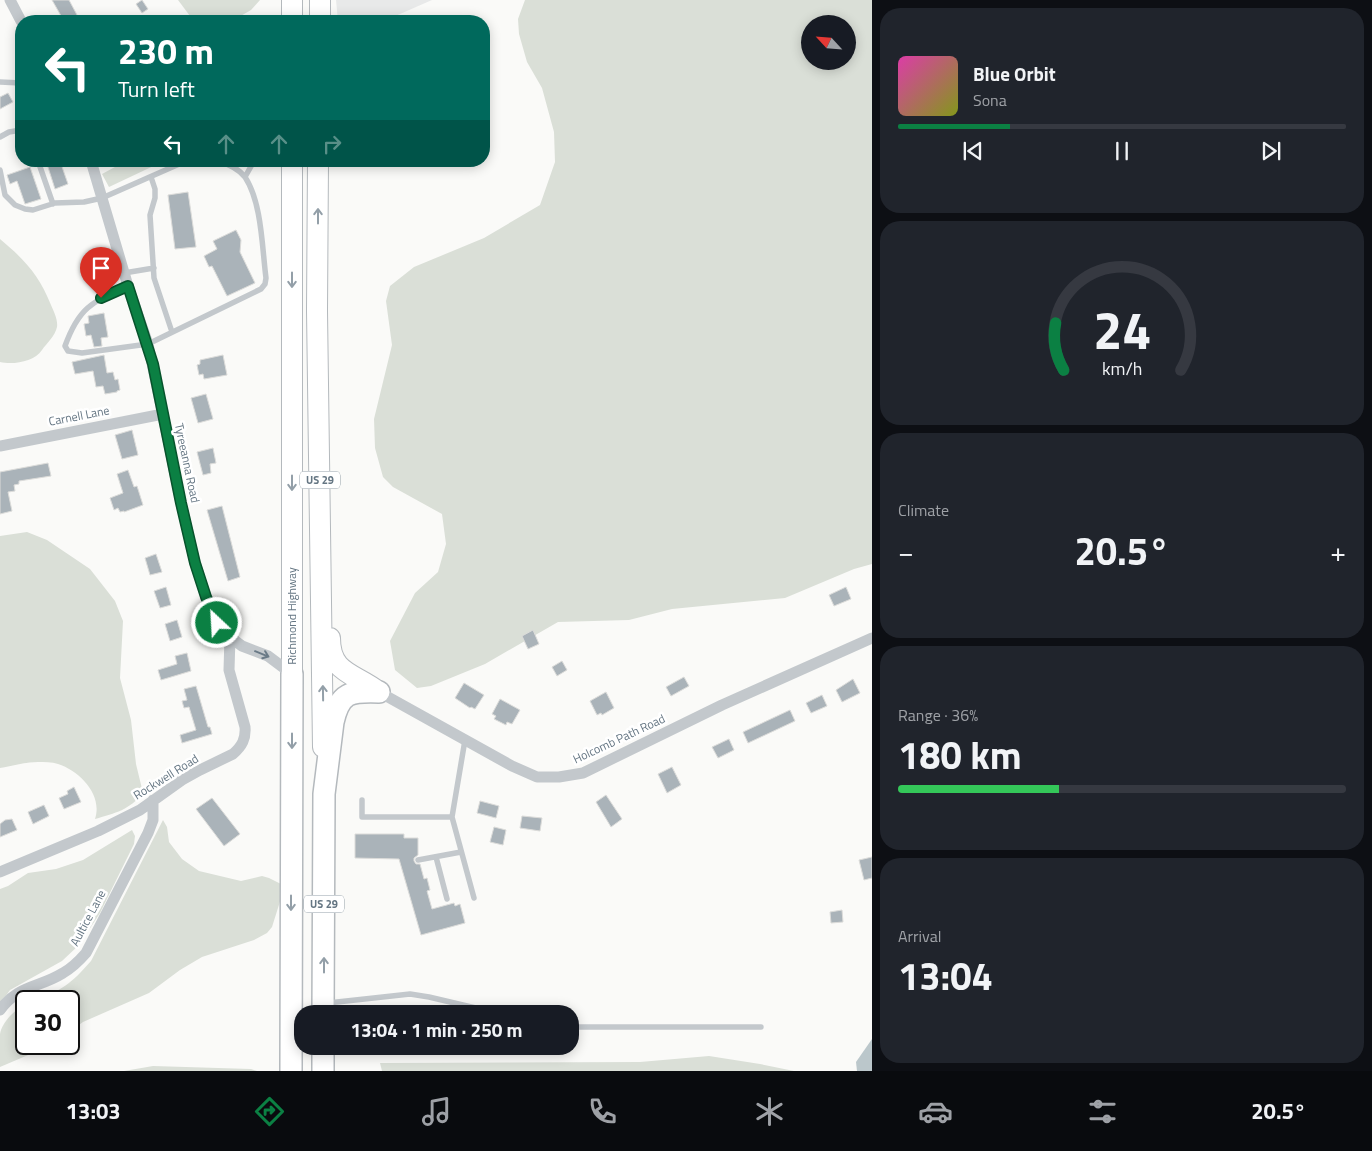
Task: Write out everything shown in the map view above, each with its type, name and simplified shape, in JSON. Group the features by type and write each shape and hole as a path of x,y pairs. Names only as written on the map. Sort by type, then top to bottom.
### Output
{"highway":[{"path":"292,0 292,15"},
{"path":"320,0 320,15"},
{"name":"Richmond Highway","path":"291,1070 292,167"},
{"name":"US 29","path":"318,167 317,311 324,794 324,1005"},
{"path":"318,245 327,383 330,649 334,662 338,666 379,692"},
{"path":"324,794 333,722 338,706 349,694 361,691 379,692"},
{"path":"323,1055 323,1070"}],"street":[{"path":"10,0 18,15"},
{"name":"Tyreeanna Road","path":"93,167 128,286 148,344 181,503 201,584 213,616 230,637 242,646 268,656 292,674"},
{"name":"Carnell Lane","path":"0,446 163,414"},
{"name":"Rockwell Road","path":"0,872 98,831 140,810 188,777 233,754 243,743 245,727 229,670 230,637"},
{"name":"Holcomb Path Road","path":"379,692 512,766 537,777 559,777 583,773 722,705 872,638"},
{"name":"Aultice Lane","path":"0,1010 12,996 61,974 86,953 148,833 153,820 153,800"}],"lane":[{"path":"0,82 15,83"},
{"path":"0,138 8,132 15,131"},
{"path":"40,167 53,204"},
{"path":"0,170 6,195 16,205 24,209 33,210 53,204 84,202 102,198 173,167"},
{"path":"128,286 88,306 72,326 65,346 68,351 82,353 148,344 261,289 265,284 266,278 257,211 244,177 231,167"},
{"path":"244,177 250,167"},
{"path":"151,177 155,190 155,198 150,215 154,278 172,332"},
{"path":"124,273 154,268"},
{"path":"465,740 452,817 474,898"},
{"path":"362,800 362,817 452,817"},
{"path":"418,860 462,852"},
{"path":"436,857 447,899"},
{"path":"347,1005 410,994 463,1005"},
{"path":"579,1027 761,1027"}],"shaded area":[{"path":"178,0 260,0 251,10 242,15 189,15"},
{"path":"336,0 432,0 398,15 337,15"},
{"path":"525,0 872,0 872,564 854,569 785,598 672,609 629,620 558,622 485,664 431,686 417,688 395,670 390,641 415,593 438,572 446,544 442,514 393,487 383,477 375,448 374,419 392,345 386,301 390,286 414,267 484,238 540,205 555,162 554,132 542,88 527,62 519,34 518,19"},
{"path":"115,167 151,167 109,187 102,174"},
{"path":"0,239 24,261 36,276 46,294 57,322 55,333 38,354 29,360 17,363 0,362"},
{"path":"27,532 47,540 90,569 115,601 123,621 120,678 131,720 136,764 143,793 133,803 116,813 95,819 97,810 93,793 81,778 66,767 53,763 38,762 0,768 0,536"},
{"path":"163,820 167,827 169,842 182,859 199,871 241,881 262,876 281,884 283,892 272,927 267,933 254,940 202,957 180,970 149,993 80,1024 80,990 58,990 66,986 91,961"},
{"path":"132,830 135,836 134,844 100,913 79,945 62,961 10,990 0,1004 0,889 28,873 56,869 83,860"},
{"path":"15,1012 15,1055 28,1055 0,1067 0,1034 3,1025"},
{"path":"872,1039 872,1071 857,1071 856,1062"},
{"path":"709,1056 794,1071 382,1071 380,1063 640,1062"},
{"path":"153,1066 251,1069 257,1071 124,1071"}],"building":[{"path":"52,0 69,0 77,15 61,15"},
{"path":"142,0 148,9 142,13 136,4"},
{"path":"8,93 13,102 0,109 0,97"},
{"path":"30,167 41,199 25,204 17,181 10,184 7,175"},
{"path":"48,167 62,167 68,184 55,189"},
{"path":"188,192 196,247 175,249 168,195"},
{"path":"236,230 241,240 240,252 255,283 227,296 212,266 209,267 204,256 217,249 213,241"},
{"path":"104,313 108,337 101,338 102,346 94,347 91,335 86,336 84,324 89,323 88,316"},
{"path":"104,355 107,373 113,372 115,380 118,379 120,390 117,392 105,394 103,386 96,387 93,371 75,374 72,362"},
{"path":"223,355 227,375 204,379 203,374 199,375 197,365 200,364 200,360"},
{"path":"206,394 213,419 198,423 191,398"},
{"path":"132,430 138,455 122,459 115,435"},
{"path":"213,448 216,463 210,464 211,473 203,475 197,452"},
{"path":"48,463 51,476 19,481 19,484 14,485 15,491 8,492 12,511 0,514 0,472"},
{"path":"128,470 134,487 137,486 143,505 120,512 118,508 114,510 110,498 123,493 117,474"},
{"path":"222,506 240,577 228,581 207,510"},
{"path":"156,554 162,572 150,575 145,558"},
{"path":"166,587 171,605 160,608 154,591"},
{"path":"846,587 851,599 834,606 829,595"},
{"path":"177,620 182,637 170,641 165,624"},
{"path":"533,630 539,644 528,649 522,636"},
{"path":"187,653 191,671 161,680 158,670 177,664 175,656"},
{"path":"562,661 567,670 557,676 552,667"},
{"path":"684,677 689,686 671,696 666,687"},
{"path":"853,679 860,693 842,702 836,690"},
{"path":"464,683 484,695 475,709 470,708 455,698"},
{"path":"196,686 208,727 210,727 212,734 182,743 180,735 196,730 189,707 184,708 182,701 187,700 184,689"},
{"path":"606,692 614,708 602,715 601,713 597,715 590,701"},
{"path":"822,695 827,706 811,713 806,703"},
{"path":"500,699 520,710 512,724 507,722 506,725 494,719 496,716 492,714"},
{"path":"790,710 795,721 748,743 743,732"},
{"path":"729,739 734,750 718,758 712,747"},
{"path":"672,767 681,785 667,793 658,774"},
{"path":"74,787 81,802 64,809 59,798 68,794 67,791"},
{"path":"606,795 622,819 611,827 596,802"},
{"path":"212,798 240,834 224,846 196,809"},
{"path":"480,801 499,806 496,818 477,813"},
{"path":"44,805 49,816 33,824 28,812"},
{"path":"522,816 542,818 540,831 520,828"},
{"path":"12,819 17,830 0,837 0,824 5,820"},
{"path":"494,827 506,830 503,845 490,842"},
{"path":"355,834 404,834 404,838 418,838 418,855 414,858 414,861 416,864 420,864 424,879 427,878 430,890 427,891 432,909 454,903 455,906 460,904 465,923 421,935 399,859 355,858"},
{"path":"872,857 872,878 864,880 859,860"},
{"path":"842,910 843,922 831,923 830,912"}],"route":[{"path":"101,298 128,286 153,364 195,563 217,623"}]}
